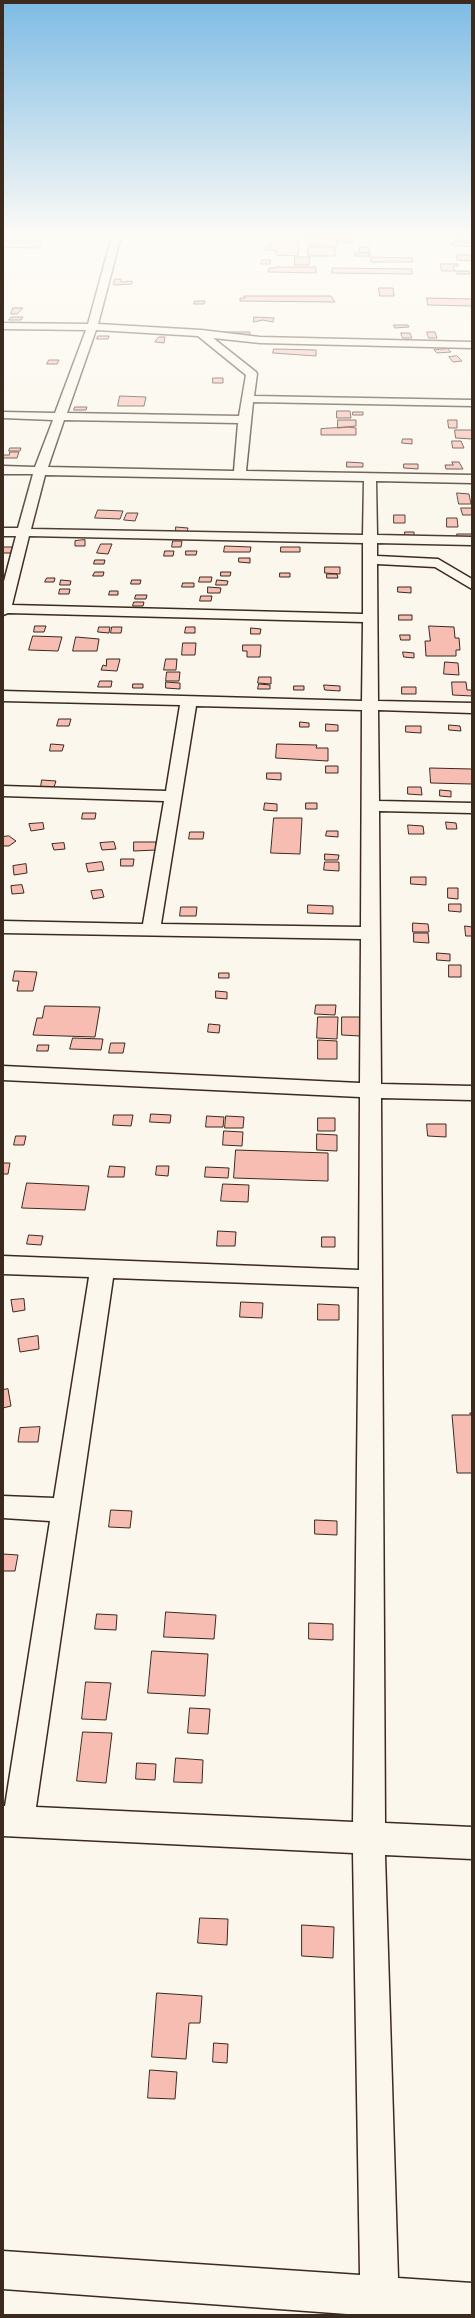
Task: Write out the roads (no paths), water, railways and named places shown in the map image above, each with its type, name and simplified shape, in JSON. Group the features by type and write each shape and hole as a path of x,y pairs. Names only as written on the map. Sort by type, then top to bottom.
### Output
{"street":[{"path":"86,344 40,471 3,610 369,618"},
{"path":"215,344 252,374 249,399 244,420 240,474"},
{"path":"437,344 472,345"},
{"path":"249,399 472,403"},
{"path":"3,415 244,420"},
{"path":"3,470 472,479"},
{"path":"370,477 369,806 371,1279 369,1837 380,2305"},
{"path":"3,532 370,550 438,563 472,585"},
{"path":"370,550 472,541"},
{"path":"3,696 369,707 472,708"},
{"path":"151,929 189,701"},
{"path":"3,791 173,796"},
{"path":"369,806 472,808"},
{"path":"3,927 370,933"},
{"path":"3,1073 371,1091 472,1093"},
{"path":"3,1265 102,1270 371,1279"},
{"path":"102,1270 64,1510 10,1821 472,1843"},
{"path":"3,1507 64,1510"},
{"path":"3,2270 380,2305 472,2302"}]}
